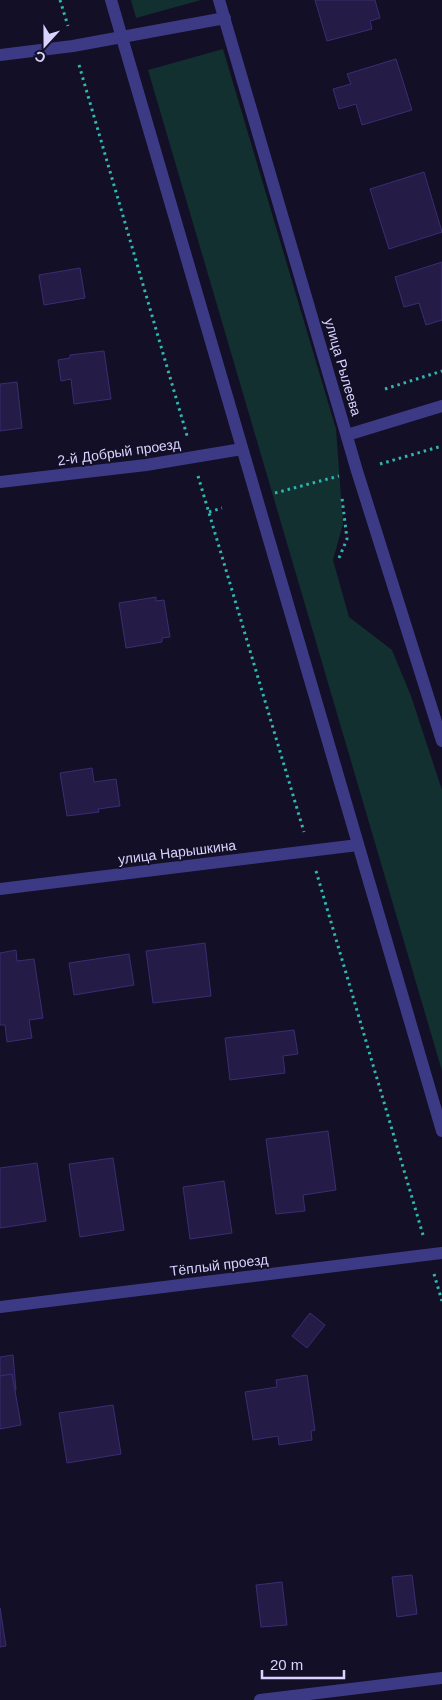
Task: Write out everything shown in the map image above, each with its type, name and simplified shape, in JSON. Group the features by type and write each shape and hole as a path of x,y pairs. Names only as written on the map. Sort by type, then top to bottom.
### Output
{"street":[{"path":"111,0 442,1131"},
{"name":"улица Рылеева","path":"219,0 347,435 442,741"},
{"path":"0,55 122,38 225,18"},
{"path":"347,435 442,406"},
{"name":"2-й Добрый проезд","path":"0,482 242,450"},
{"name":"улица Нарышкина","path":"0,889 358,845"},
{"name":"Тёплый проезд","path":"0,1307 442,1253"},
{"path":"260,1700 442,1678"}],"path":[{"path":"60,0 442,1301"},
{"path":"385,389 442,371"},
{"path":"380,464 442,446"},
{"path":"267,496 340,476 341,485"},
{"path":"339,558 347,539 342,494"},
{"path":"209,512 222,508"}],"green space":[{"path":"131,0 201,0 136,18"},
{"path":"223,49 336,429 343,524 333,560 349,617 392,650 411,696 442,790 442,1071 148,70"}],"building":[{"path":"315,0 375,0 380,18 370,21 372,29 327,41"},
{"path":"396,59 412,110 362,125 356,104 339,109 333,89 351,84 347,74"},
{"path":"424,172 442,232 389,249 370,189"},
{"path":"442,262 442,320 426,325 419,303 404,307 395,277"},
{"path":"80,268 85,298 44,305 39,275"},
{"path":"104,351 111,399 74,404 71,379 61,381 58,360 70,358 70,355"},
{"path":"17,382 22,428 0,431 0,384"},
{"path":"156,597 156,601 164,600 170,637 162,638 162,642 126,648 119,603"},
{"path":"92,768 94,782 116,779 120,806 98,809 99,812 67,816 60,773"},
{"path":"205,943 211,996 153,1003 146,951"},
{"path":"16,950 17,961 34,959 43,1018 29,1020 32,1038 7,1042 5,1025 0,1025 0,953"},
{"path":"129,954 134,985 74,995 69,963"},
{"path":"294,1030 298,1054 283,1056 285,1073 230,1080 225,1038"},
{"path":"328,1131 336,1190 303,1195 305,1211 276,1214 266,1139"},
{"path":"113,1158 124,1230 80,1237 69,1164"},
{"path":"37,1163 46,1221 0,1228 0,1168"},
{"path":"224,1181 232,1233 190,1239 183,1187"},
{"path":"310,1313 325,1325 307,1348 292,1336"},
{"path":"13,1355 16,1390 0,1392 0,1357"},
{"path":"12,1374 21,1425 0,1429 0,1376"},
{"path":"307,1375 315,1430 311,1431 312,1440 279,1445 278,1436 253,1440 245,1392 277,1387 276,1380"},
{"path":"113,1405 121,1454 67,1463 59,1413"},
{"path":"412,1575 417,1614 397,1617 392,1577"},
{"path":"282,1582 287,1625 261,1627 256,1585"},
{"path":"0,1608 6,1646 0,1647"}]}
